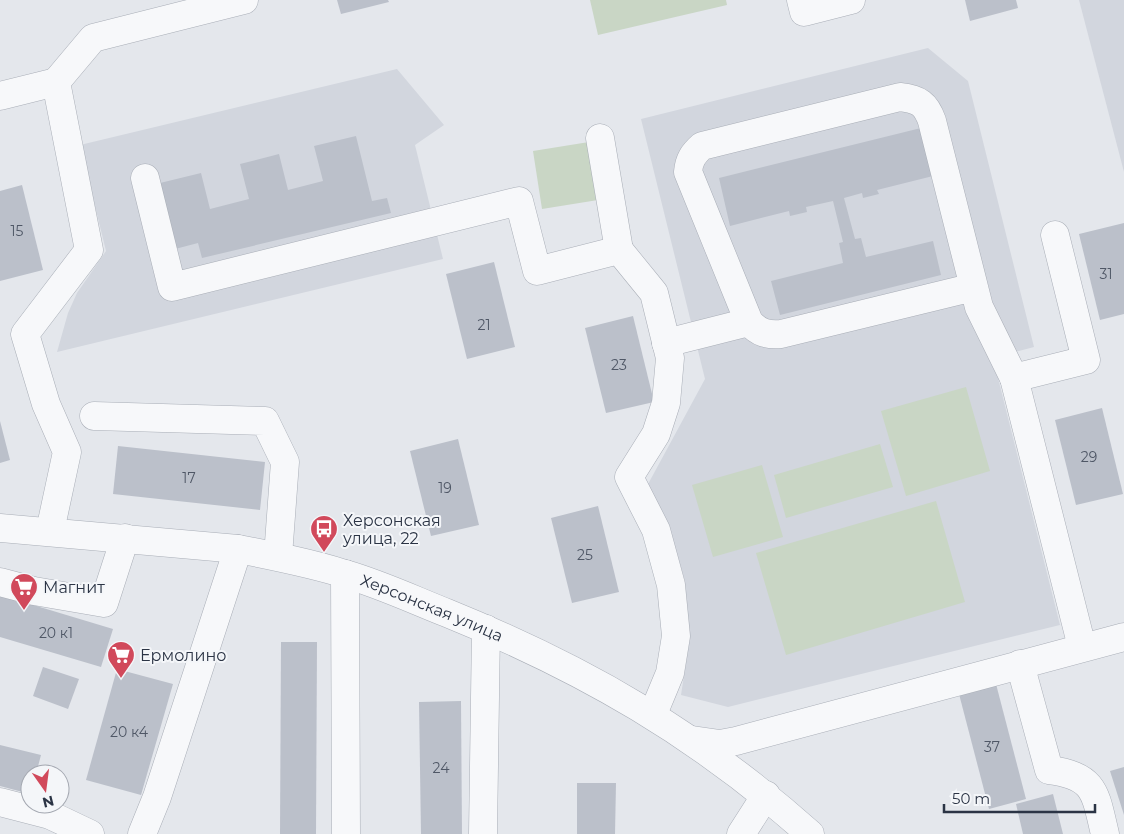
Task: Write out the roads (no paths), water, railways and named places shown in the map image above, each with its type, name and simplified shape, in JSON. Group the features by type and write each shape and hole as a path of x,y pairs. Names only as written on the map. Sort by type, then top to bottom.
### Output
{"street":[{"path":"0,96 56,82 93,38 244,0"},
{"path":"801,0 804,12 851,0"},
{"path":"50,531 67,452 46,404 25,334 89,250 56,82"},
{"path":"974,287 781,334 768,335 758,331 749,322 688,172 693,154 702,146 900,97 916,99 927,107 932,121 981,314 1014,378 1082,647"},
{"path":"600,138 618,250 654,293 670,358 666,403 656,434 629,477 656,530 671,585 673,602 676,636 670,673 653,714"},
{"path":"145,178 172,287 519,201 536,271 618,250"},
{"path":"1014,378 1086,360 1054,235"},
{"path":"666,343 749,322"},
{"path":"94,416 265,421 285,462 278,556"},
{"name":"Херсонская улица","path":"0,528 50,531 238,550 278,556 345,574 486,629 564,666 653,714 692,740 766,795 810,834"},
{"path":"0,582 34,591 104,603 125,538"},
{"path":"142,834 157,797 238,550"},
{"path":"345,574 346,834"},
{"path":"483,834 486,629"},
{"path":"692,740 720,744 736,741 1124,636"},
{"path":"1020,664 1049,770 1071,773 1094,790 1105,834"},
{"path":"741,834 766,795"},
{"path":"0,802 48,824 90,834"}],"place":[{"name":"Херсонская улица, 22","path":"324,553"},
{"name":"Магнит","path":"24,611"},
{"name":"Ермолино","path":"121,679"}]}
